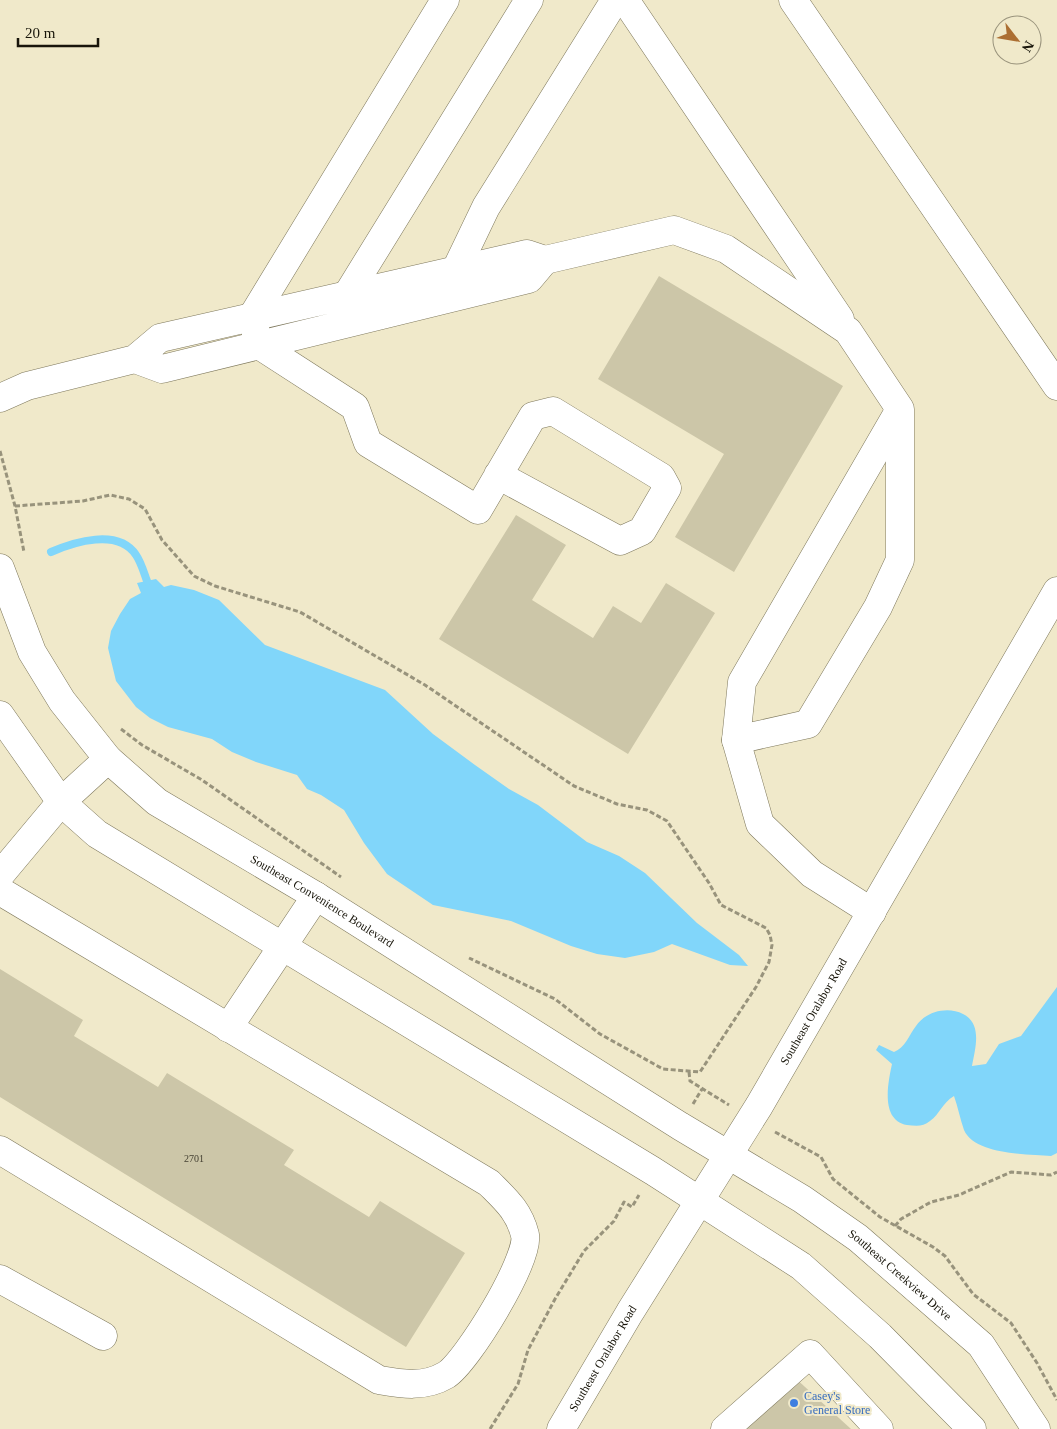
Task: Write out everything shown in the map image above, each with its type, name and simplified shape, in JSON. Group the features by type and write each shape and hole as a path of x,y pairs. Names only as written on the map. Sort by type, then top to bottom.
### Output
{"main road":[{"path":"445,0 252,317 260,345 355,407 368,443 478,510 498,475 533,416 553,411 661,477 667,488 642,531 620,540 498,475"},
{"path":"344,324 347,295 529,0"},
{"path":"440,301 486,207 615,0"},
{"path":"625,0 900,409 900,560 878,607 808,724 736,740"},
{"path":"793,0 1057,386"},
{"path":"0,398 27,386 135,359 160,338 527,254 546,260 674,230 726,250 848,331"},
{"path":"135,359 162,369 529,280 546,260"},
{"path":"872,912 812,874 760,824 736,740 742,682 900,409"},
{"name":"Southeast Convenience Boulevard","path":"0,568 32,652 62,701 108,759 157,802 316,896 728,1155"},
{"name":"Southeast Oralabor Road","path":"561,1429 630,1312 728,1155 872,912 1057,591"},
{"path":"0,715 62,802 97,834 653,1171 801,1266 880,1336 972,1429"},
{"path":"0,875 62,802 108,759"},
{"path":"0,891 489,1183 516,1210 526,1238 516,1270 481,1334 446,1375 412,1386 379,1380 0,1150"},
{"path":"228,1028 316,896"},
{"name":"Southeast Creekview Drive","path":"728,1155 802,1199 858,1238 981,1345 1036,1429"},
{"path":"0,1279 103,1336"},
{"path":"726,1429 810,1354 879,1429"},
{"path":"1047,1429 1057,1423"}],"path":[{"path":"0,451 15,506 26,560"},
{"path":"15,506 83,500 110,495 129,499 145,509 162,540 194,576 215,586 300,612 425,685 574,786 617,804 647,810 667,821 710,883 721,905 766,928 772,945 769,962 756,987 700,1072 663,1069 600,1034 556,999 467,957"},
{"path":"120,728 142,745 202,780 317,858 347,882"},
{"path":"680,1126 702,1089"},
{"path":"490,1429 518,1384 528,1350 555,1299 584,1251 614,1221 624,1202 632,1207 653,1171"},
{"path":"895,1226 901,1219 931,1202 959,1195 1011,1172 1051,1175 1057,1172"}],"water":[{"path":"156,579 164,587 171,585 194,590 219,600 265,645 385,690 433,734 509,789 538,805 587,842 619,856 645,873 697,923 739,955 748,966 730,965 672,944 654,952 625,958 597,954 571,946 511,921 433,905 387,874 364,843 344,810 321,795 307,789 297,775 232,752 212,739 168,727 150,718 136,707 116,681 108,648 111,631 120,614 130,599 141,593 137,583"},
{"path":"1057,987 1057,1153 1051,1156 1003,1152 979,1144 970,1138 964,1130 954,1096 933,1118 922,1125 907,1125 898,1122 893,1116 889,1109 888,1100 892,1064 876,1050 879,1045 894,1052 904,1044 916,1026 925,1017 938,1011 951,1010 963,1014 973,1024 976,1045 972,1066 986,1064 999,1044 1021,1036"}],"building":[{"path":"659,276 843,386 734,572 675,537 724,454 598,379"},
{"path":"516,515 566,545 532,600 593,638 613,606 641,623 666,583 715,613 628,754 439,639"},
{"path":"0,969 83,1020 74,1036 158,1087 167,1073 294,1150 284,1165 369,1217 380,1201 465,1253 406,1347 0,1097"},
{"name":"Casey's General Store","path":"793,1376 851,1429 740,1429"}],"waterway":[{"path":"51,552 83,541 107,540 118,542 128,547 136,555 147,581"}],"place":[{"name":"Casey's General Store","path":"794,1403"}]}
